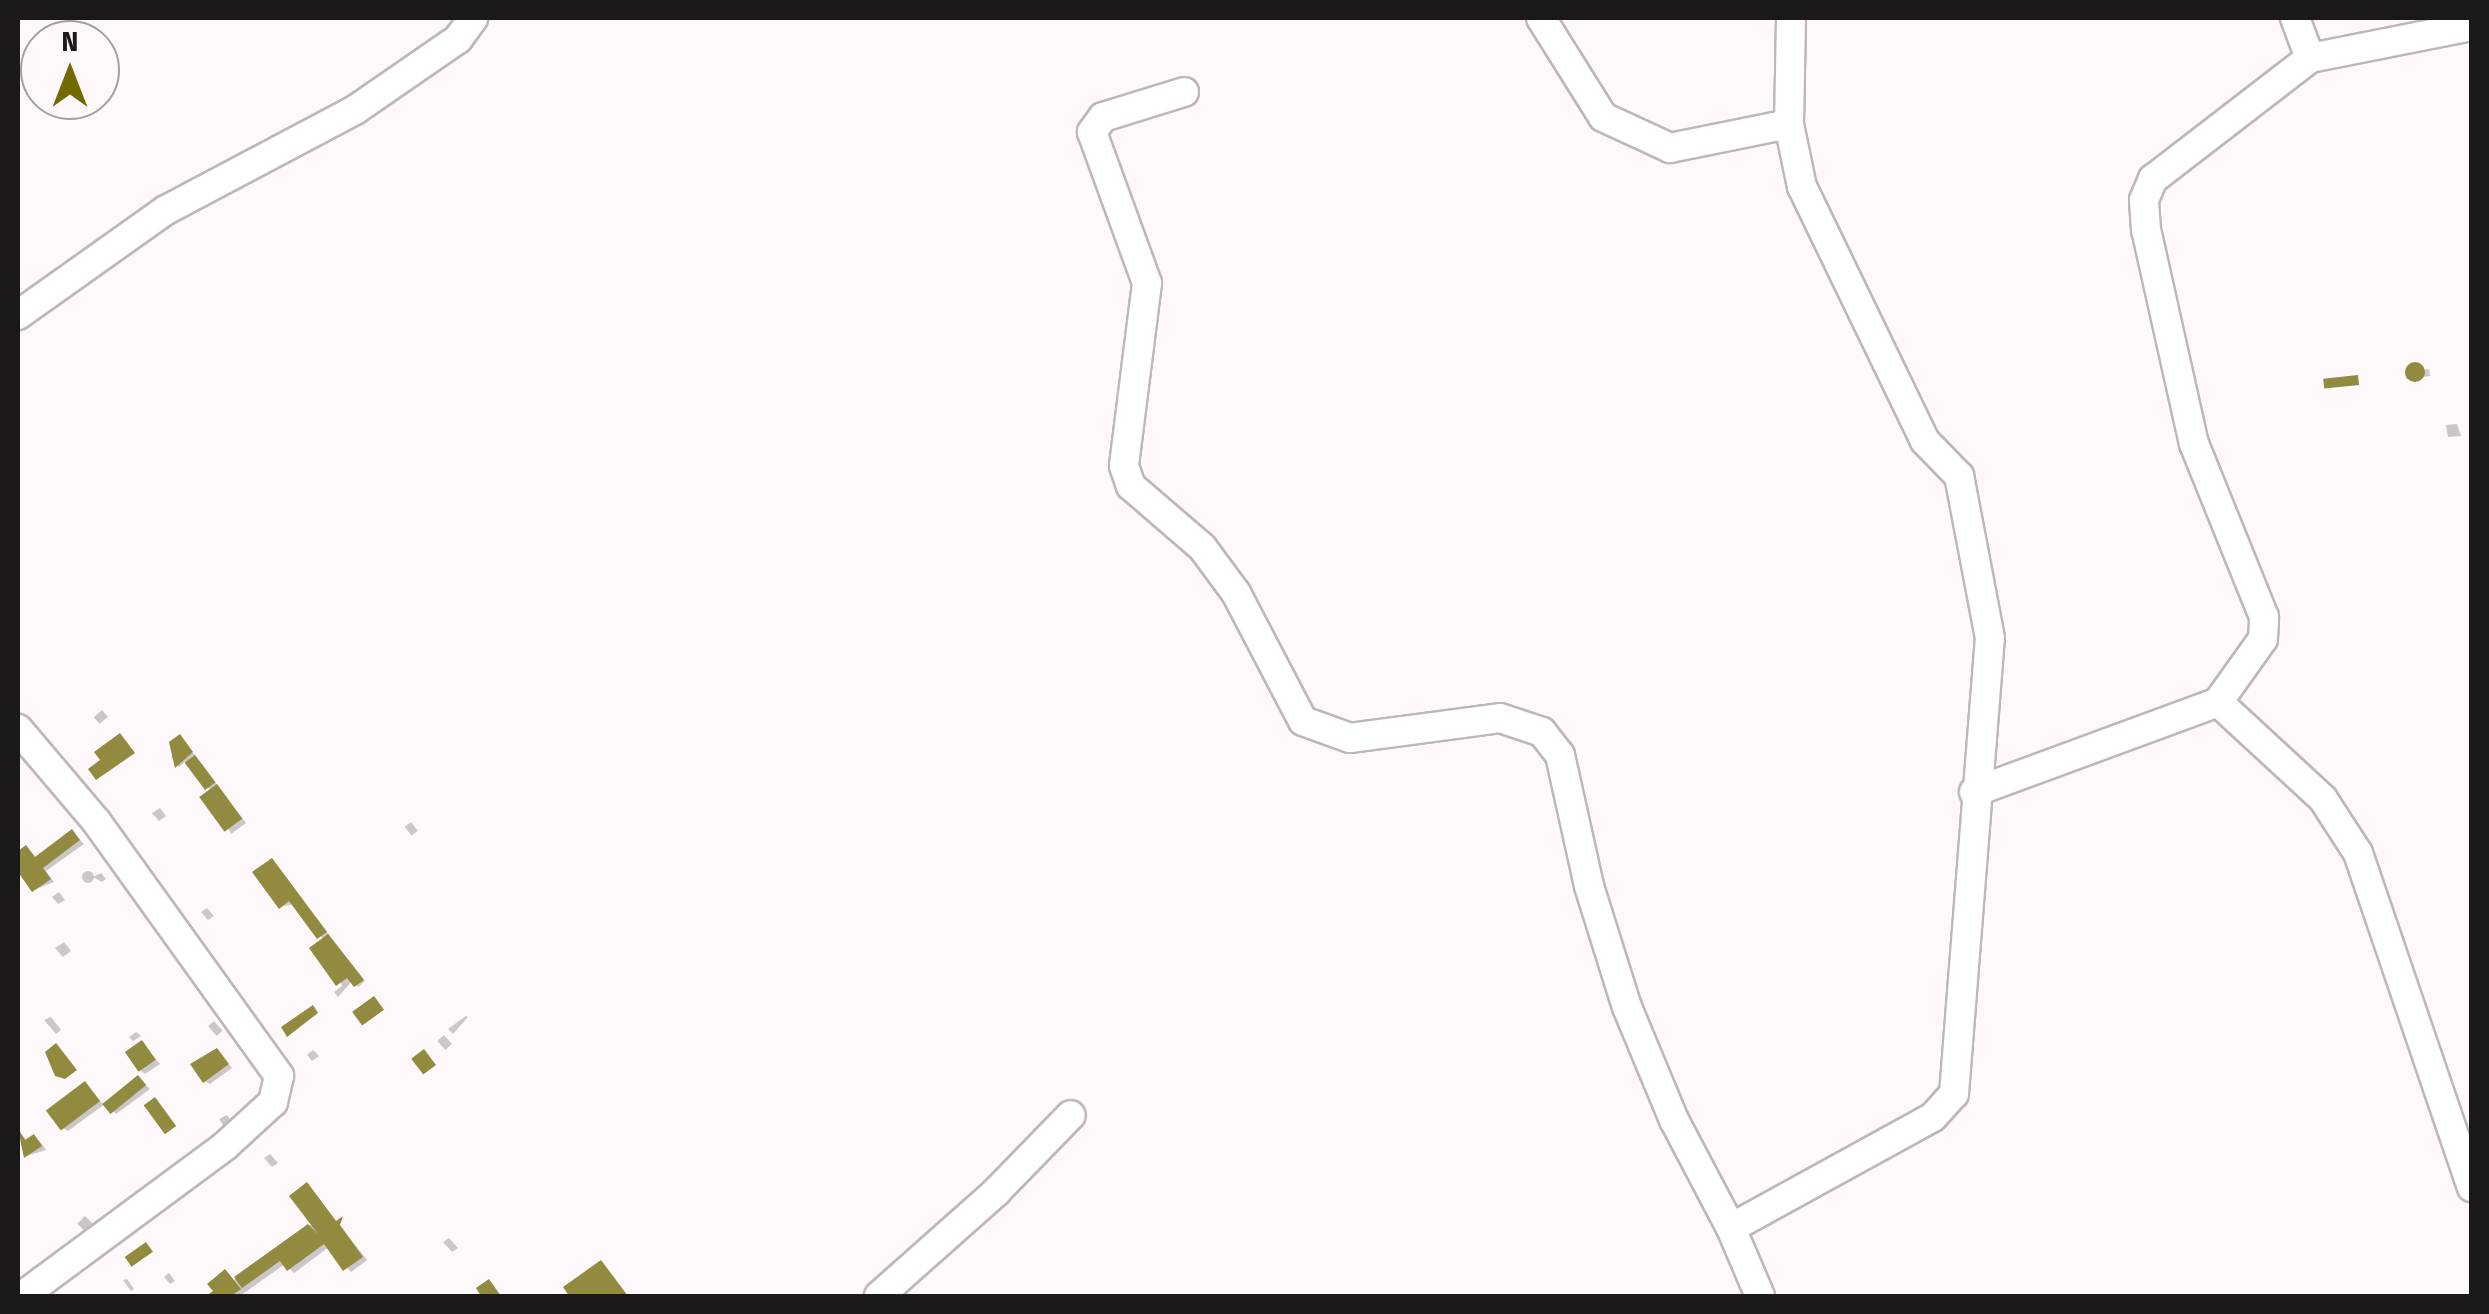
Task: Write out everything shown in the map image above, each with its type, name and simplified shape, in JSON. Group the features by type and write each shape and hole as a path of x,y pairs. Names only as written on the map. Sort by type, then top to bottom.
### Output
{"street":[{"path":"18,315 166,210 356,110 458,39 473,18"},
{"path":"1541,18 1602,118 1658,143 1683,150 1789,124"},
{"path":"1730,1228 1933,1117 1954,1094 1974,792 1990,626 1963,484 1925,441 1802,187 1789,124 1791,18"},
{"path":"2296,18 2310,58"},
{"path":"1974,792 2218,702 2255,656 2264,617 2194,444 2144,200 2153,179 2310,58 2472,26"},
{"path":"1184,92 1103,117 1092,132 1147,284 1124,466 1131,486 1202,546 1244,608 1296,710 1313,727 1350,738 1500,718 1542,732 1560,755 1588,886 1627,1007 1674,1120 1760,1296"},
{"path":"2218,702 2323,799 2358,853 2472,1187"},
{"path":"18,729 96,821 279,1076 272,1102 224,1146 22,1296"},
{"path":"879,1296 996,1192 1071,1114"}],"building":[{"path":"2415,362 2425,372 2415,382 2405,372"},
{"path":"2358,375 2359,385 2324,389 2323,379"},
{"path":"120,733 135,753 96,780 88,769 100,760 94,752"},
{"path":"180,734 193,752 175,768 169,742"},
{"path":"195,755 215,782 205,790 185,763"},
{"path":"217,784 242,819 224,832 199,797"},
{"path":"72,829 80,840 43,868 51,879 32,892 18,872 18,851 26,845 35,857"},
{"path":"272,858 327,932 317,939 289,901 279,909 252,872"},
{"path":"328,934 364,980 354,987 347,978 336,986 309,948"},
{"path":"374,996 384,1010 362,1026 352,1012"},
{"path":"313,1005 318,1013 287,1037 281,1027"},
{"path":"142,1040 156,1060 139,1072 125,1052"},
{"path":"56,1043 77,1070 65,1079 55,1076 45,1052"},
{"path":"217,1048 229,1064 203,1083 190,1064"},
{"path":"424,1049 436,1065 423,1075 411,1059"},
{"path":"138,1075 146,1085 110,1114 102,1104"},
{"path":"85,1081 100,1101 61,1130 46,1110"},
{"path":"155,1097 176,1126 165,1134 144,1105"},
{"path":"18,1129 25,1140 34,1134 42,1146 24,1158"},
{"path":"307,1182 336,1221 343,1216 340,1225 363,1257 343,1271 324,1244 287,1271 280,1261 242,1288 234,1277 308,1224 318,1234 289,1196"},
{"path":"146,1242 153,1252 132,1267 125,1257"},
{"path":"601,1260 628,1296 569,1296 563,1287"},
{"path":"225,1269 241,1289 231,1296 206,1296 213,1291 207,1284"},
{"path":"489,1279 501,1296 481,1296 476,1288"}]}
